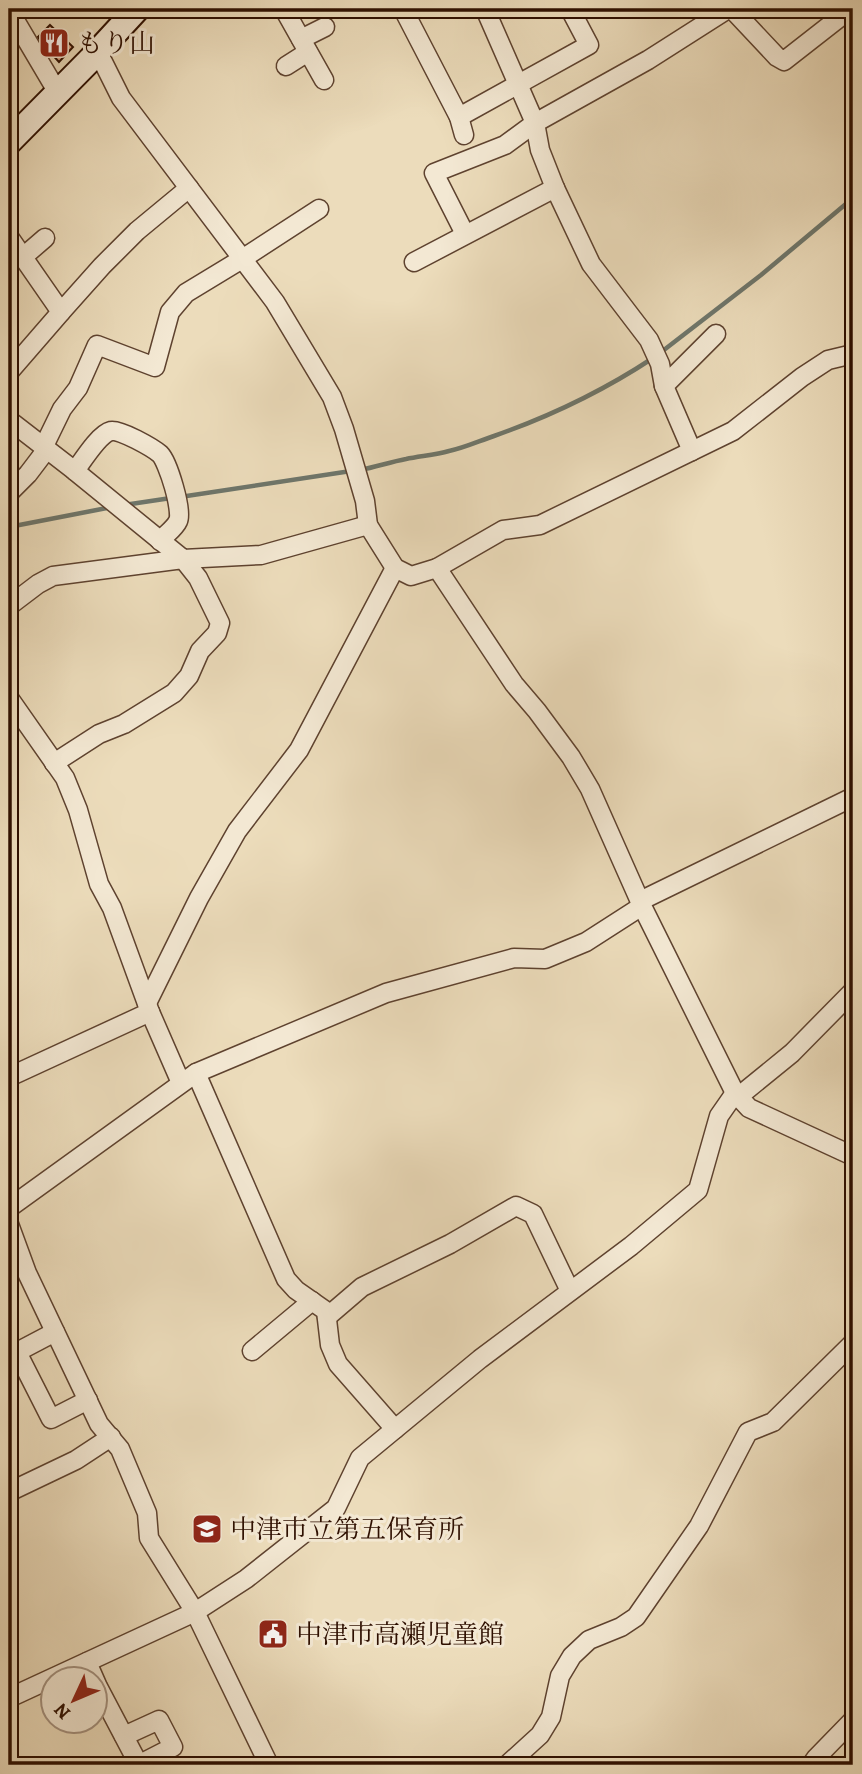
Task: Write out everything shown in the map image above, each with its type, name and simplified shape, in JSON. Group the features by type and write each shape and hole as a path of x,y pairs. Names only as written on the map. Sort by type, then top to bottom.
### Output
{"main road":[{"path":"9,142 137,9"}],"street":[{"path":"284,9 324,80"},
{"path":"403,9 459,117 464,135"},
{"path":"485,9 535,123 540,150 555,188 591,264 649,341 660,364 664,386 692,451"},
{"path":"459,117 518,84 593,51 570,9"},
{"path":"465,234 434,173 505,145 535,123 648,61 730,9 783,61 847,9"},
{"path":"10,14 58,93"},
{"path":"286,66 325,27"},
{"path":"97,52 121,98 275,302 332,397 365,501 368,526 394,568 411,576 437,568 503,530 540,525 692,451 733,430 828,360 853,354"},
{"path":"9,372 102,266 137,231 189,188"},
{"path":"414,262 555,188"},
{"path":"9,494 28,474 45,448 62,409 78,388 97,345 155,367 170,312 186,293 319,209"},
{"path":"9,237 61,312"},
{"path":"23,257 45,238"},
{"path":"664,386 716,334"},
{"path":"9,420 183,559 198,578 220,623 217,633 200,651 189,676 174,693 124,724 99,734 54,763"},
{"path":"75,471 100,439 111,431 120,431 160,454 167,466 180,511 178,521 160,541"},
{"path":"9,606 53,576 183,559 261,555 368,526"},
{"path":"9,1077 148,1007 198,898 237,831 299,750 394,568"},
{"path":"437,568 514,684 571,757 590,789 641,904 736,1095 749,1108 853,1156"},
{"path":"9,698 65,778 78,810 99,884 112,908 148,1007 189,1078 286,1279 296,1290 326,1311 330,1345 338,1364 395,1429"},
{"path":"9,1208 189,1078 386,993 514,958 545,958 586,942 641,904 853,797"},
{"path":"9,1698 195,1612 254,1573 336,1508 360,1458 480,1359 631,1246 698,1190 719,1116 736,1095 792,1053 853,991"},
{"path":"327,1317 362,1287 450,1244 516,1206 533,1214 570,1291"},
{"path":"9,1224 27,1273 88,1400 100,1424 120,1448 147,1513 149,1538 195,1612 269,1765"},
{"path":"252,1350 312,1301"},
{"path":"55,1332 17,1352 51,1419 88,1400"},
{"path":"507,1765 540,1735 551,1717 560,1676 572,1656 589,1640 621,1627 636,1617 699,1526 748,1432 773,1422 853,1343"},
{"path":"9,1492 76,1460 111,1437"},
{"path":"87,1662 124,1736 139,1765 173,1747 159,1720 124,1736"},
{"path":"811,1765 853,1720"}],"building":[{"name":"もり山","path":"50,25 73,47 59,62 50,52 48,54 38,37"}],"waterway":[{"path":"660,353 761,275 853,198"},
{"path":"360,470 455,450 515,428 596,392 653,358"},
{"path":"180,497 351,471"},
{"path":"124,505 171,498"},
{"path":"9,527 112,507"}],"place":[{"name":"もり山","path":"54,43"},
{"name":"中津市立第五保育所","path":"207,1529"},
{"name":"中津市高瀬児童館","path":"273,1634"}]}
